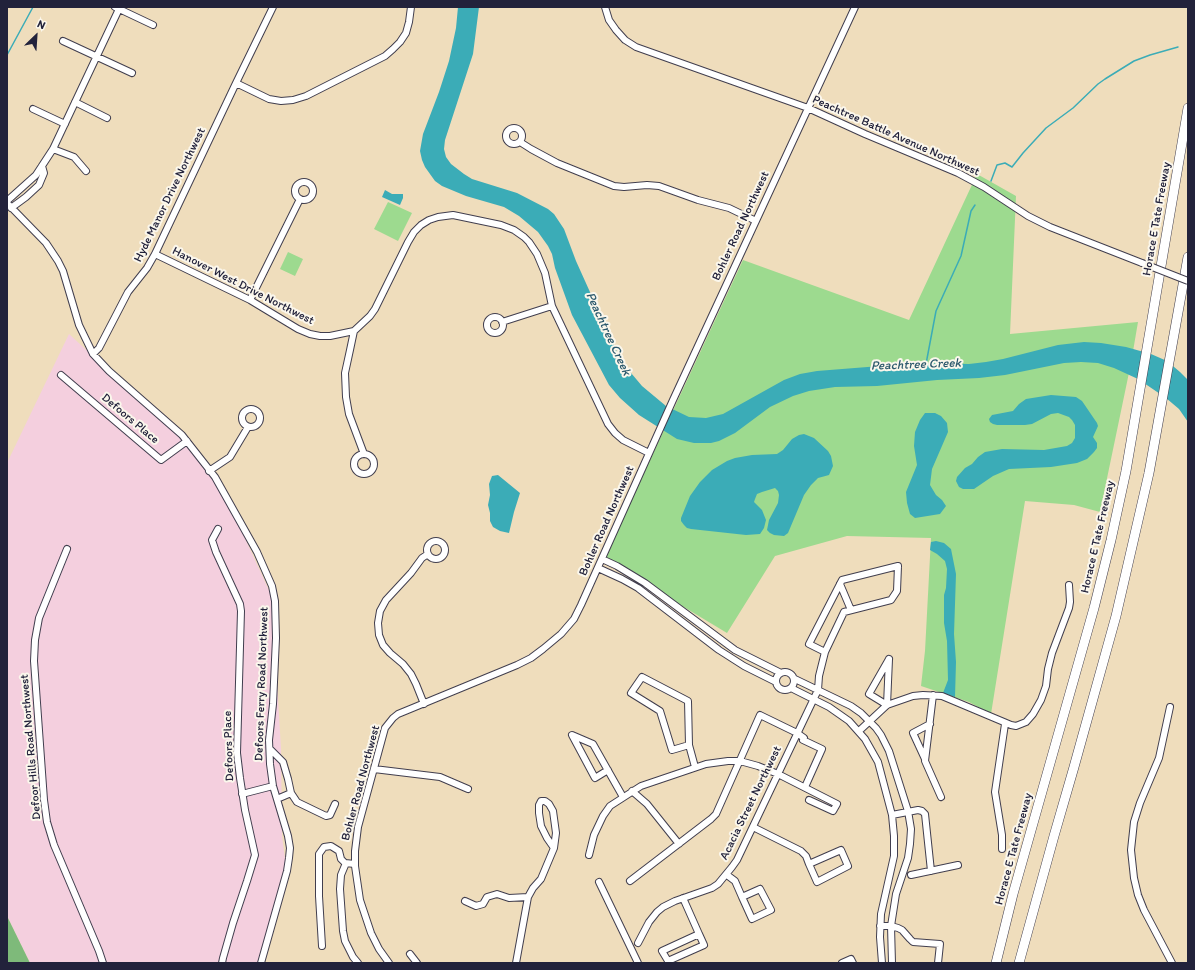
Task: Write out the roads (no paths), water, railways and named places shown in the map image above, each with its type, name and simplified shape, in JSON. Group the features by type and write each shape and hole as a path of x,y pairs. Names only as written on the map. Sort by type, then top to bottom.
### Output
{"highway":[{"name":"Horace E Tate Freeway","path":"996,963 1013,894 1094,608 1116,519 1133,429 1188,108"},
{"path":"1019,963 1116,616 1149,473 1188,257"}],"street":[{"name":"Hyde Manor Drive Northwest","path":"93,354 99,348 128,292 147,268 155,254 273,7"},
{"path":"236,83 262,96 275,100 293,100 306,96 385,56 393,50 406,33 411,7"},
{"path":"605,8 612,7"},
{"name":"Bohler Road Northwest","path":"389,963 379,949 368,926 360,900 355,864 358,827 383,732 388,723 398,714 531,658 561,634 574,619 673,400 855,7"},
{"path":"8,204 36,175 53,149 97,56 117,8 153,25"},
{"name":"Peachtree Battle Avenue Northwest","path":"605,8 609,20 616,30 625,40 636,47 808,108 865,134 956,172 984,187 1028,216 1050,227 1188,281"},
{"path":"63,41 132,73"},
{"path":"75,102 107,118"},
{"path":"33,109 65,124"},
{"path":"520,142 557,163 614,186 658,186 698,200 729,208 756,221"},
{"path":"53,149 74,158 86,171"},
{"path":"8,204 26,197 39,185 44,173 42,166"},
{"path":"250,300 300,199"},
{"name":"Defoors Ferry Road Northwest","path":"8,204 46,243 58,261 63,272 79,325 93,354 109,371 182,435 215,477 257,552 272,586 276,601 276,638 273,704 269,740 273,786 288,836 289,858 287,871 261,963"},
{"path":"364,454 349,414 344,373 354,331 370,316 375,309 414,232 428,220 446,215 460,215 501,225 514,230 524,237 534,248 545,273 552,306 608,424 623,440 649,454"},
{"name":"Hanover West Drive Northwest","path":"155,254 250,300 298,329 310,334 330,336 354,331"},
{"path":"502,322 552,306"},
{"name":"Defoors Place","path":"61,375 161,460 187,441"},
{"path":"209,471 230,457 248,427"},
{"name":"Defoors Place","path":"218,529 212,540 240,604 241,611 238,753 242,794 255,855 222,963"},
{"name":"Defoor Hills Road Northwest","path":"67,549 42,612 35,640 34,661 44,800 47,822 54,845 100,951 103,963"},
{"path":"424,704 411,674 384,645 379,635 378,623 380,611 386,600 411,573 422,558 428,554"},
{"path":"602,559 645,582 735,650 780,673"},
{"path":"825,652 809,644 842,580 898,566 897,591 891,600 851,610 840,584"},
{"path":"598,568 622,578 638,588 719,650 744,666 776,682 781,689 786,690 791,688 795,679"},
{"path":"858,731 888,705 913,696 942,696 1005,724 1016,726 1026,722 1034,714 1046,686 1052,653 1070,602 1069,585"},
{"name":"Acacia Street Northwest","path":"638,943 649,922 657,912 668,904 712,888 727,875 737,860 818,690 819,676 825,652 844,612 851,610"},
{"path":"889,659 888,682 888,705 869,694 889,659"},
{"path":"776,682 780,673 785,671 789,672 795,679 851,706 870,721 881,735 889,751 908,811 911,829 908,858 896,894 891,926 892,963"},
{"path":"689,745 672,750 660,711 631,693 642,676 688,701 689,745 695,767"},
{"path":"791,688 839,713 858,731 870,746 878,762 892,815 894,836 894,856 883,903 880,926 882,963"},
{"path":"925,761 933,695"},
{"path":"1170,707 1159,758 1140,803 1134,822 1131,850 1134,878 1138,896 1172,963"},
{"path":"630,881 716,814 760,715 797,733 804,738 803,740 822,749 805,788"},
{"path":"930,724 913,733 941,797"},
{"path":"1002,849 1002,835 995,792 1005,724"},
{"path":"608,770 595,778 572,735 593,744 624,797"},
{"path":"270,749 283,762 291,793 297,802 326,816 330,815 335,804"},
{"path":"589,855 594,835 602,816 610,806 632,791 651,782 695,767 717,762 740,761 778,774 837,804 833,811 809,800"},
{"path":"374,769 440,777 468,789"},
{"path":"242,794 273,786"},
{"path":"632,791 652,810 679,844"},
{"path":"277,799 291,793"},
{"path":"516,963 528,897 533,888 541,879 554,848 556,833 552,811 549,804 545,801 541,801 538,813 541,826 554,848"},
{"path":"892,815 918,810 925,814 931,871"},
{"path":"753,828 801,851 806,856 809,864 817,882 848,866 841,850 809,864"},
{"path":"322,946 318,896 318,860 320,850 327,845 334,847 339,851 341,859 346,863 355,864"},
{"path":"346,863 341,875 340,890 344,941 358,963"},
{"path":"911,875 958,865"},
{"path":"727,875 734,880 752,919 771,910 760,888 742,897"},
{"path":"599,882 638,963"},
{"path":"465,901 476,906 483,904 487,897 497,894 509,898 528,897"},
{"path":"683,898 704,945 668,961 662,951 699,934"},
{"path":"880,926 891,926 902,930 913,942 940,944 938,963"},
{"path":"410,954 417,963"},
{"path":"842,963 851,958 853,963"}],"water":[{"name":"Peachtree Creek","path":"458,7 479,7 473,54 445,140 444,149 446,157 451,164 472,179 517,193 548,209 554,214 564,229 576,261 617,352 626,367 642,386 666,406 689,417 706,418 723,414 784,380 800,374 817,371 918,363 969,364 1003,359 1058,345 1084,342 1126,347 1151,354 1167,361 1188,380 1188,422 1179,409 1166,398 1138,379 1114,368 1098,363 1081,362 1064,363 1005,375 979,378 937,380 877,386 835,387 809,391 793,396 770,407 735,433 719,441 711,443 694,443 677,439 639,415 620,398 609,385 572,315 555,268 552,254 538,232 519,216 504,207 466,196 442,186 435,181 425,167 420,151 423,134 449,61 456,28"},
{"path":"385,190 392,194 403,194 400,205 382,197"},
{"path":"1051,395 1076,397 1082,401 1097,423 1098,426 1093,437 1097,443 1097,448 1087,459 1077,463 1051,467 1009,469 993,476 974,489 963,489 959,487 956,481 957,477 965,468 972,464 985,452 1002,449 1044,450 1067,446 1072,443 1075,438 1075,425 1069,417 1058,413 1051,414 1032,424 1025,425 997,425 990,422 989,419 992,415 1013,411 1026,399"},
{"path":"925,413 935,413 941,416 947,423 948,432 932,469 930,485 936,495 946,506 940,514 915,518 910,514 906,492 917,465 914,446 915,432"},
{"path":"804,434 814,438 828,451 831,456 833,466 829,475 818,478 804,495 788,533 784,536 774,535 767,530 769,520 778,503 779,495 775,488 757,494 754,502 762,510 766,520 764,528 760,534 746,535 691,529 687,528 681,521 690,496 700,482 712,470 735,458 752,455 777,454 783,450 792,439"},
{"path":"498,475 520,493 509,533 500,531 493,527 490,521 488,505 490,495 489,484 492,476"},
{"path":"936,541 944,543 951,549 956,574 954,634 956,662 955,697 943,693 948,680 947,641 944,623 944,595 947,569 945,561 930,550 931,542"}],"waterway":[{"path":"7,55 33,7"},
{"path":"991,181 997,165 1005,163 1012,167 1046,128 1073,108 1098,84 1134,61 1178,47"},
{"name":"Peachtree Creek","path":"926,364 936,311 961,256 971,211 975,205"}]}
